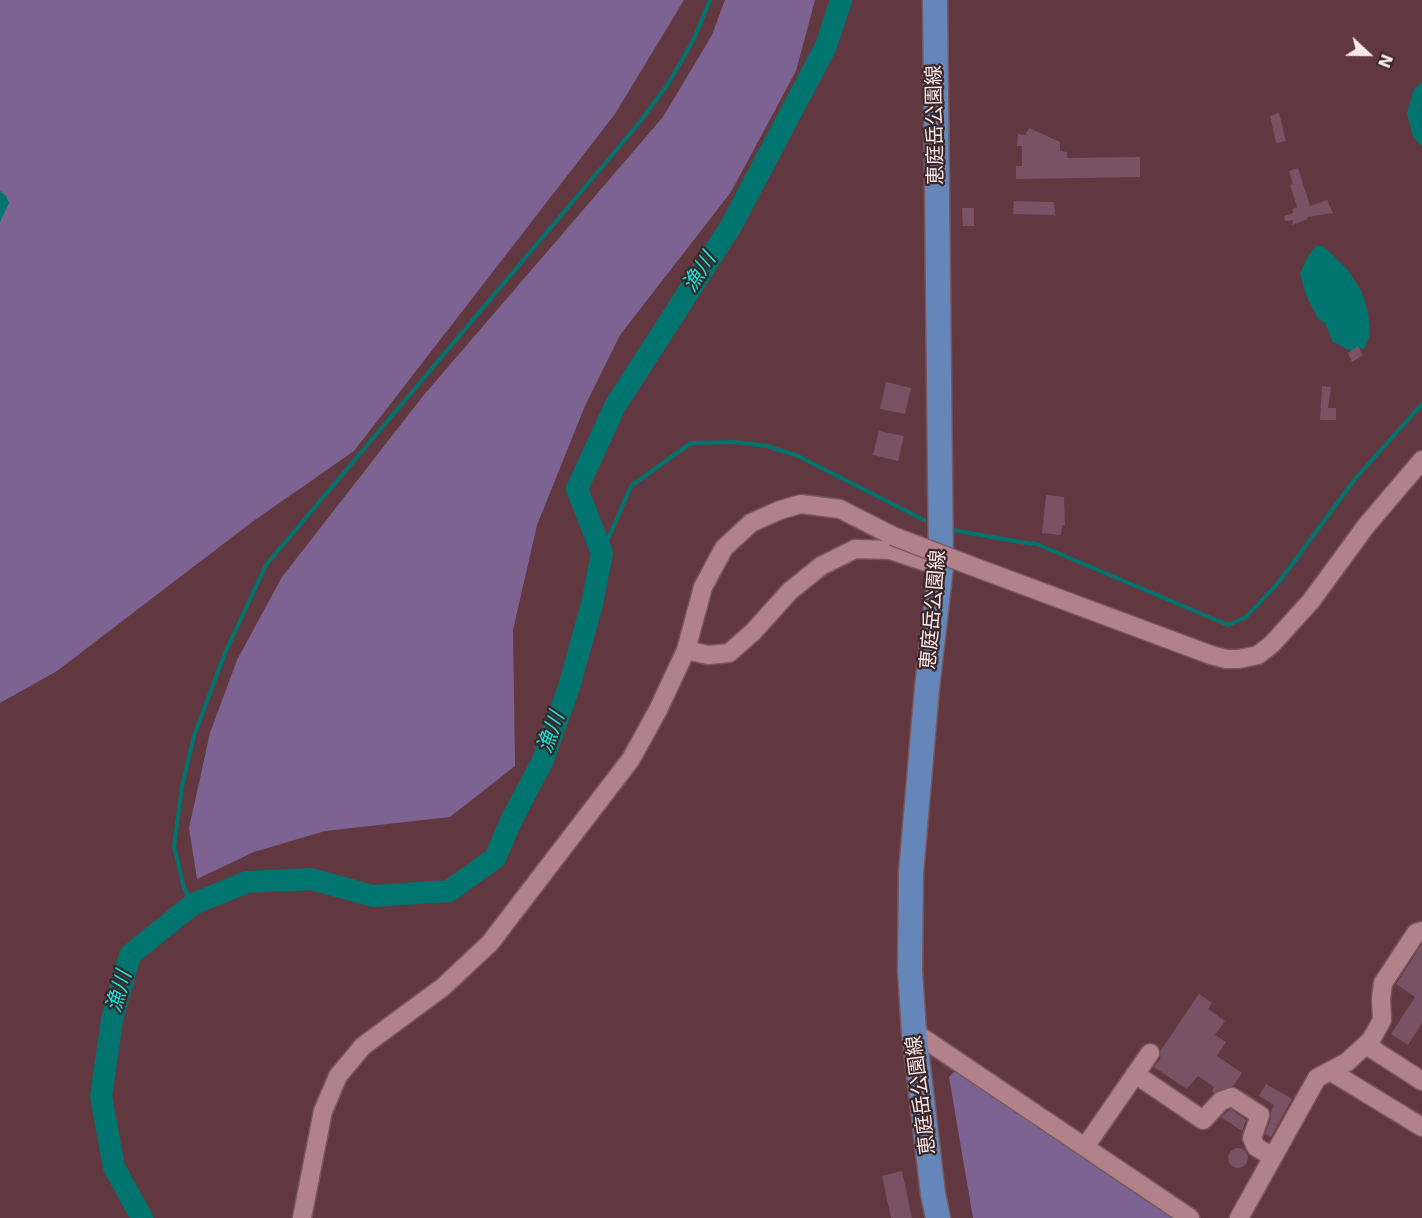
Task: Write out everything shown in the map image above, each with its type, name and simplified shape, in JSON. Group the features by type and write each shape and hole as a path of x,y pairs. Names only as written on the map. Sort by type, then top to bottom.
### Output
{"main road":[{"name":"恵庭岳公園線","path":"935,0 941,567 927,688 911,873 910,971 914,1032 933,1194 938,1218"}],"street":[{"path":"302,1218 323,1111 338,1076 363,1046 443,987 490,943 631,759 658,710 686,650 703,587 724,548 751,523 780,510 801,504 840,509 893,536 1211,655 1226,659 1249,657 1258,655 1272,644 1311,601 1366,526 1422,460"},
{"path":"686,650 708,655 729,653 753,632 790,591 822,566 855,549 890,550 941,567"},
{"path":"1239,1218 1317,1078 1347,1062 1371,1040 1382,1020 1383,983 1416,933 1422,932"},
{"path":"914,1032 1190,1218"},
{"path":"1366,1045 1422,1081"},
{"path":"1085,1147 1150,1053"},
{"path":"1330,1071 1422,1127"},
{"path":"1135,1074 1203,1120 1221,1101 1232,1096 1260,1115 1252,1138 1256,1147 1273,1157"}],"shaded area":[{"path":"0,0 684,0 615,114 354,451 252,522 57,671 0,703"},
{"path":"725,0 815,0 796,71 731,192 620,335 585,406 537,525 513,630 515,766 450,817 325,831 254,852 197,879 189,828 210,733 237,660 282,577 423,396 663,117 712,35"},
{"path":"958,1068 1178,1218 973,1218 949,1077"}],"water":[{"path":"1422,82 1422,146 1413,137 1407,113 1414,89"},
{"path":"0,191 9,203 0,222"},
{"path":"1316,246 1323,246 1348,270 1362,292 1368,312 1370,334 1365,348 1351,351 1333,342 1325,323 1318,319 1306,295 1300,273"}],"building":[{"path":"1279,113 1286,141 1276,143 1270,116"},
{"path":"1029,128 1060,142 1060,151 1067,152 1067,158 1140,157 1140,177 1016,179 1016,166 1022,166 1022,146 1017,146 1018,134 1025,135"},
{"path":"1298,168 1310,206 1327,200 1333,213 1307,217 1308,219 1292,225 1293,220 1285,221 1284,216 1293,213 1293,209 1297,207 1290,185 1293,184 1289,171"},
{"path":"1014,201 1054,202 1055,215 1013,214"},
{"path":"962,208 974,208 974,226 963,226"},
{"path":"1358,346 1363,355 1352,362 1348,353"},
{"path":"886,382 911,388 905,414 880,409"},
{"path":"1322,386 1331,387 1328,408 1336,408 1336,420 1320,420"},
{"path":"879,431 904,436 898,461 873,455"},
{"path":"1046,495 1064,497 1065,526 1062,525 1061,535 1042,533"},
{"path":"1422,944 1422,1023 1408,1045 1391,1034 1415,997 1396,984"},
{"path":"1199,994 1212,1003 1208,1009 1225,1021 1215,1035 1226,1042 1217,1056 1242,1073 1233,1086 1214,1093 1212,1091 1214,1087 1198,1076 1187,1089 1154,1067 1160,1059 1161,1050"},
{"path":"1266,1084 1292,1099 1271,1137 1265,1134 1274,1105 1259,1096"},
{"path":"1231,1109 1246,1120 1242,1131 1221,1117"},
{"path":"1238,1148 1245,1151 1248,1158 1245,1165 1238,1168 1231,1165 1228,1158 1231,1151"},
{"path":"902,1171 912,1218 891,1218 882,1176"}],"waterway":[{"path":"193,904 184,888 174,846 182,787 194,736 225,653 266,565 639,123 668,84 693,41 710,0"},
{"name":"漁川","path":"142,1218 114,1167 101,1096 112,1020 130,955 193,904 247,882 311,879 373,896 449,891 495,858 512,819 543,760 569,687 592,604 602,553 577,489 615,406 731,226 826,46 841,0"},
{"path":"953,530 1034,543 1228,625 1246,617 1279,582 1355,479 1422,404"},
{"path":"602,553 631,486 691,443 734,442 767,446 798,456 924,520"}]}
